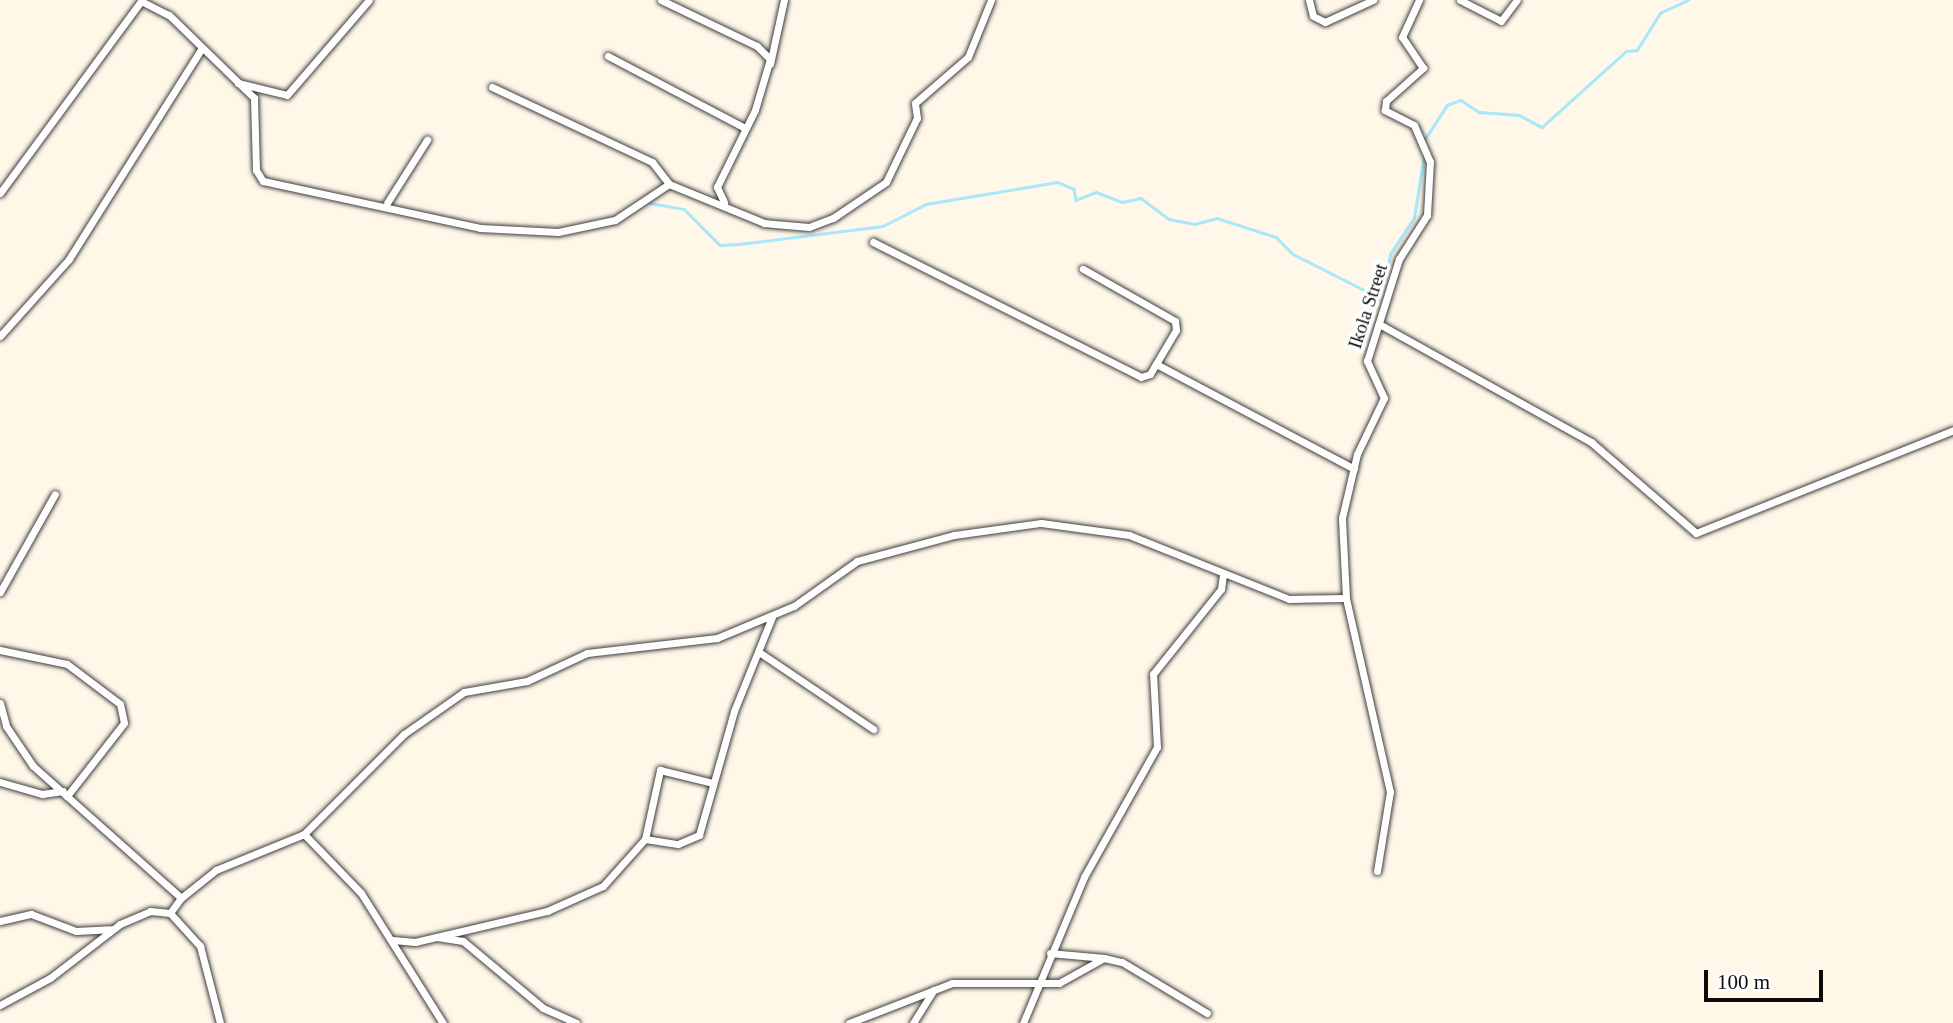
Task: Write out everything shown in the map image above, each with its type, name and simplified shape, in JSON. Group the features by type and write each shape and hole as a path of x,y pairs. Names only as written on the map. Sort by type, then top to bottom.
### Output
{"street":[{"path":"234,83 287,94 369,0"},
{"path":"661,0 757,46 770,64"},
{"path":"727,206 717,187 745,128 770,64 784,0"},
{"path":"492,87 652,162 669,184 764,223 809,227 872,194 901,154 917,118 918,98 968,57 991,0"},
{"path":"1308,0 1313,16 1325,22 1373,0"},
{"name":"Ikola Street","path":"1377,871 1390,792 1346,598 1342,517 1354,469 1384,398 1367,361 1399,260 1427,215 1430,162 1414,125 1385,110 1389,98 1421,74 1418,56 1402,33 1419,0"},
{"path":"1460,0 1502,21 1517,0"},
{"path":"0,192 141,1 169,15 257,109 258,177 387,204 480,228 558,232 615,220 669,184"},
{"path":"0,336 69,259 202,48"},
{"path":"608,56 745,128"},
{"path":"387,204 428,140"},
{"path":"873,242 1141,377 1156,363 1176,330 1175,321 1083,269"},
{"path":"1379,324 1591,442 1696,533 1953,430"},
{"path":"1156,363 1354,469"},
{"path":"0,592 55,494"},
{"path":"170,913 181,898 216,870 304,834 404,734 464,692 527,681 587,653 717,638 772,616 857,561 954,535 1023,524 1129,535 1289,599 1346,598"},
{"path":"1023,1023 1084,877 1157,747 1153,674 1222,589 1223,574"},
{"path":"645,839 678,844 699,835 713,783 772,616"},
{"path":"0,650 67,664 120,704 124,723 65,794"},
{"path":"759,652 873,729"},
{"path":"0,703 21,751 181,898"},
{"path":"393,940 434,936 520,920 596,890 645,839 660,770 713,783"},
{"path":"0,782 42,794 65,794"},
{"path":"304,834 354,884 393,940 443,1023"},
{"path":"0,921 31,914 90,932 120,924 150,911 170,913 200,946 220,1023"},
{"path":"0,1004 50,978 120,924"},
{"path":"434,936 463,940 543,1008 576,1023"},
{"path":"1050,953 1122,962 1207,1013"},
{"path":"849,1023 953,983 1037,986 1059,983 1104,958"},
{"path":"913,1023 934,990"}],"waterway":[{"path":"1423,142 1447,105 1461,100 1479,112 1519,115 1542,127 1626,51 1637,50 1660,13 1688,0"},
{"path":"644,202 684,209 720,245 883,226 926,204 1057,182 1074,189 1076,200 1096,192 1122,202 1141,198 1169,219 1195,224 1217,218 1276,237 1293,254 1374,295 1382,290 1390,254 1414,218 1424,155"}]}
